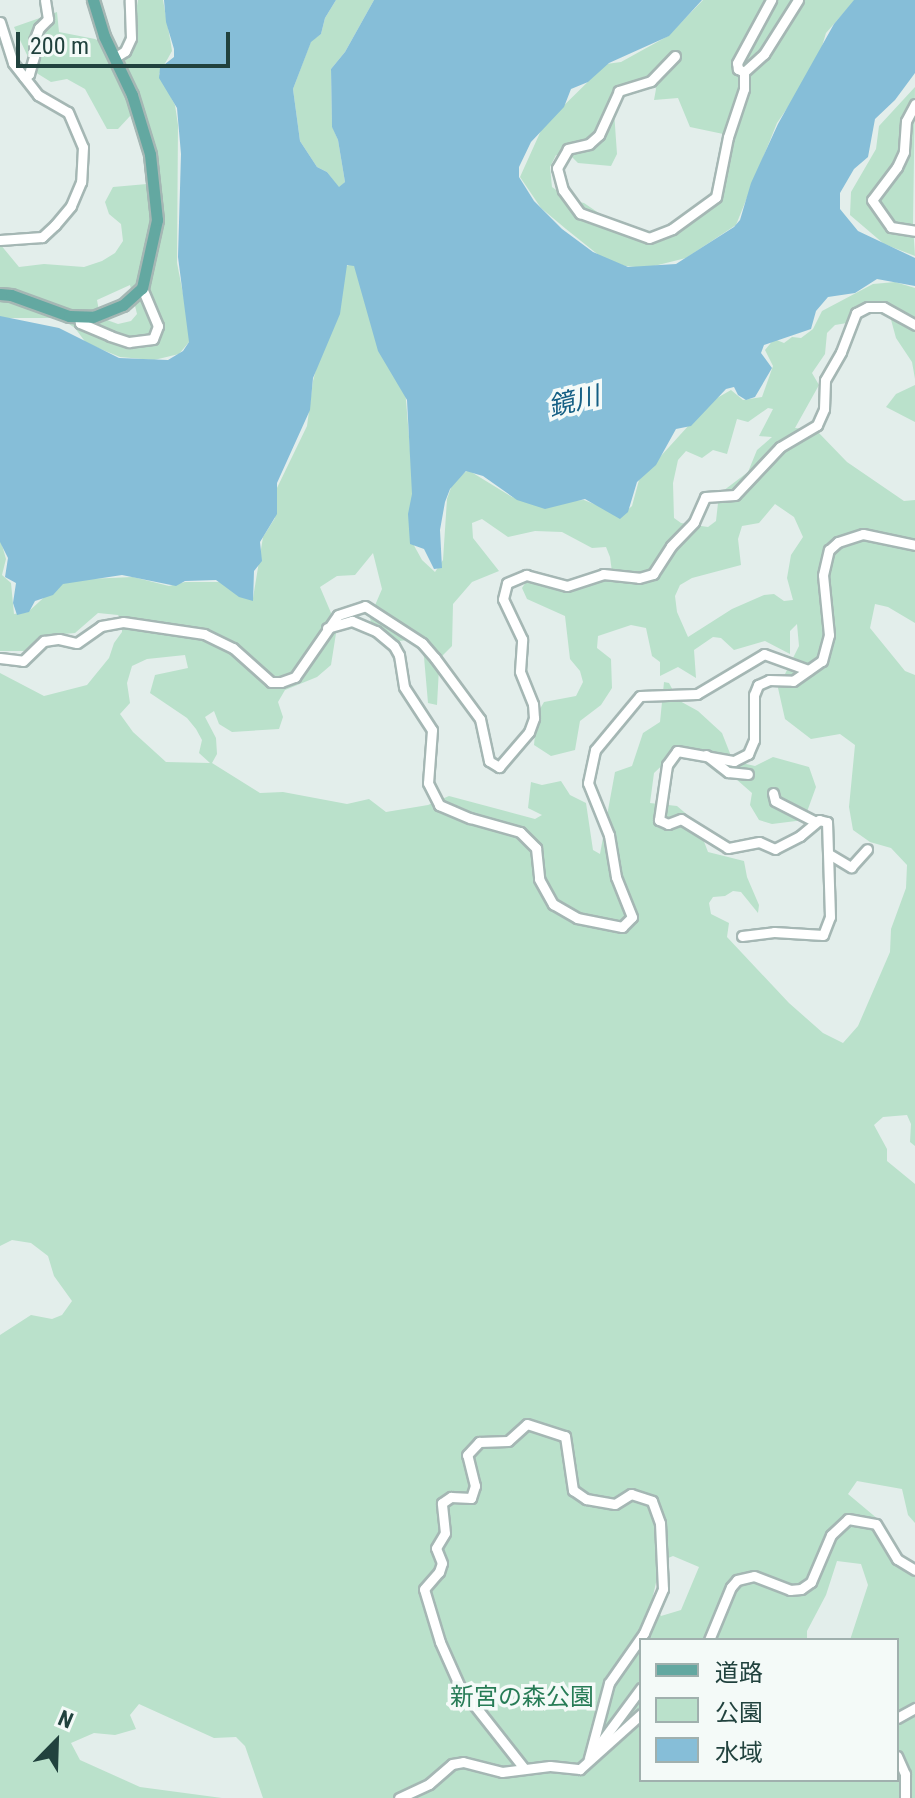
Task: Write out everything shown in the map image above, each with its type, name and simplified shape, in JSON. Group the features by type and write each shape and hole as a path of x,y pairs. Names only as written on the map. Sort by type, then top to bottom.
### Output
{"main road":[{"path":"0,294 79,318 108,313 142,288 157,220 152,172 143,128 93,0"}],"street":[{"path":"24,77 29,74 39,28 48,19 45,0"},
{"path":"114,58 125,51 131,38 130,0"},
{"path":"744,72 738,69 737,63 771,0"},
{"path":"675,56 651,81 619,91 599,135 589,144 563,154 557,175 570,204 580,213 649,238 672,229 710,204 721,181 728,137 742,103 744,72 764,54 798,0"},
{"path":"0,22 13,63 38,95 68,112 83,147 81,182 71,206 42,237 0,240"},
{"path":"915,104 906,121 904,152 897,167 872,200 891,227 915,231"},
{"path":"79,318 80,323 129,342 153,339 158,326 142,288"},
{"path":"0,658 23,661 44,641 59,639 77,643 101,626 123,622 204,634 233,648 271,682 281,682 295,677 338,615 365,606 422,643 470,702 480,719 489,761 499,767 529,732 534,718 533,704 520,671 522,639 503,599 507,583 526,575 567,586 603,574 639,578 653,574 671,546 694,522 705,497 735,495 780,447 817,425 824,409 825,380 841,352 856,313 868,307 883,307 915,325"},
{"path":"816,822 787,845 775,849 759,842 728,848 681,819 668,824 661,821 659,805 672,755 677,751 734,761 748,754 754,740 754,695 758,685 769,680 793,681 822,661 828,646 823,575 829,550 838,542 863,534 915,545"},
{"path":"327,628 352,621 376,631 394,646 399,655 408,697 432,730 428,783 439,805 470,818 520,832 536,848 539,879 553,904 577,918 622,927 632,917 613,869 609,835 588,783 595,750 640,696 697,694 764,654 808,670"},
{"path":"706,755 728,772 748,774"},
{"path":"742,936 774,932 823,935 830,917 827,822 816,822 775,801 773,793"},
{"path":"829,854 851,867 867,849"},
{"path":"523,1767 460,1687 440,1642 424,1589 439,1572 442,1563 436,1548 445,1533 442,1503 451,1497 471,1498 475,1486 467,1455 479,1442 508,1441 527,1424 565,1436 573,1490 586,1499 615,1504 631,1494 652,1501 660,1523 663,1589 640,1638"},
{"path":"710,1638 731,1587 737,1580 754,1576 790,1590 801,1589 816,1573 831,1535 848,1519 876,1524 897,1559 915,1570"},
{"path":"589,1758 609,1683 639,1640"},
{"path":"399,1798 429,1784 452,1764 463,1762 502,1772 523,1767 580,1769 639,1691"},
{"path":"589,1758 639,1716"},
{"path":"899,1760 905,1774 905,1798"}],"green space":[{"path":"138,0 163,0 172,51 159,74 175,105 178,125 177,263 190,329 189,342 179,354 154,360 120,357 86,343 75,328 60,318 0,318 0,244 19,267 44,264 84,267 102,261 115,253 123,241 121,224 109,214 105,202 113,187 147,184 155,175 151,135 145,117 131,115 118,129 107,129 85,89 67,79 51,82 35,72 14,27 57,12 59,32 95,39 124,53 133,29","holes":["130,285 137,314 131,321 118,324 107,320 99,311 97,300"]},
{"path":"336,0 374,0 345,52 331,69 332,126 338,140 345,182 339,188 327,172 317,167 300,141 293,89 311,41 321,34 325,18"},
{"path":"703,0 855,0 826,33 816,66 777,123 736,225 686,258 646,268 625,266 601,257 541,208 520,177 543,126 606,64 621,62 668,36","holes":["653,78 656,89 654,100 678,98 690,127 728,135 714,196 669,227 653,233 631,235 584,203 570,200 552,187 550,167 556,155 571,156 578,163 611,166 617,154 613,97 619,90 630,92"]},
{"path":"915,87 915,256 884,244 850,215 851,192 876,149 879,126"},
{"name":"新宮の森公園","path":"353,264 361,278 380,349 405,388 414,498 411,540 422,560 435,572 443,560 447,499 453,482 468,470 512,497 533,503 584,500 622,515 632,506 639,480 710,402 731,390 743,400 762,397 773,366 765,350 774,339 784,343 792,337 801,338 813,329 822,311 873,284 895,282 915,288 915,379 912,362 896,338 890,316 866,305 853,322 835,325 827,333 825,354 812,373 819,385 795,428 816,430 847,462 904,501 915,500 915,623 888,607 875,604 870,628 905,671 915,675 915,1146 910,1142 911,1124 907,1115 883,1117 874,1125 887,1149 887,1161 915,1184 915,1523 908,1515 902,1489 857,1481 848,1494 879,1520 897,1560 915,1571 915,1798 263,1798 245,1746 236,1737 214,1738 139,1704 130,1715 136,1729 115,1735 94,1733 71,1743 80,1760 140,1787 222,1798 0,1798 0,1335 31,1315 52,1319 62,1315 72,1301 54,1276 48,1256 31,1243 12,1240 0,1246 0,673 44,696 87,685 109,658 122,632 122,621 118,615 98,613 75,633 41,636 24,651 0,651 0,538 6,559 2,575 11,583 14,614 28,612 63,580 133,577 169,586 185,582 220,582 253,598 263,537 275,518 276,490 307,426 313,381 342,267","holes":["768,408 773,409 759,436 772,437 757,450 748,472 719,494 716,521 708,527 681,523 674,518 673,483 678,460 686,451 702,458 713,450 727,454 737,419 748,422","775,504 794,517 803,537 791,555 787,578 793,600 784,601 774,594 764,595 732,609 688,637 677,612 675,596 680,585 692,578 741,565 738,539 742,526 759,523","482,519 508,537 535,531 562,532 592,548 606,547 610,557 612,572 583,588 530,576 522,588 527,599 565,616 570,659 580,671 583,682 576,696 544,702 537,714 534,745 551,756 575,750 580,721 601,705 612,688 611,659 597,648 598,636 631,625 646,628 652,656 660,662 660,676 678,667 696,678 694,650 713,637 721,638 734,650 765,641 790,654 790,631 797,624 799,646 778,688 785,719 811,739 840,734 855,745 849,807 853,830 870,842 891,848 907,865 906,888 891,929 890,952 858,1026 843,1043 823,1033 789,1003 727,937 729,923 711,914 709,903 713,897 725,896 733,891 741,892 758,913 759,905 744,861 708,852 697,823 677,806 650,803 654,773 674,754 699,758 717,773 736,779 752,793 750,805 759,820 772,824 804,820 816,787 809,767 773,757 755,766 733,761 722,733 698,711 678,700 669,683 664,682 660,722 643,733 632,766 615,772 600,854 593,850 586,803 570,795 561,781 542,785 531,782 528,808 542,815 535,819 449,796 428,805 386,812 369,799 347,804 283,792 260,793 212,763 217,754 216,738 205,717 214,711 219,724 232,732 279,729 283,717 278,702 285,690 317,677 331,665 337,627 320,587 337,576 355,575 373,553 382,589 370,617 372,631 389,642 408,640 419,646 424,657 428,703 437,705 439,668 443,655 452,646 453,604 472,582 499,571 473,538 472,523","185,655 188,668 155,675 150,693 187,718 202,740 199,753 210,763 166,762 133,732 120,714 130,703 127,683 132,666 147,659","673,1556 699,1567 681,1610 661,1616 652,1600 661,1561"]},
{"path":"915,385 915,422 886,407 896,394"}],"water":[{"name":"鏡川","path":"164,0 336,0 325,18 321,34 311,42 293,89 300,141 317,167 327,172 339,187 345,182 338,140 332,127 331,69 345,52 374,0 702,0 669,36 609,63 588,82 571,89 564,107 531,142 519,167 519,177 534,201 562,229 593,252 628,267 676,264 734,227 740,220 751,183 778,124 834,24 854,0 915,0 915,73 895,100 875,119 868,157 854,169 840,193 840,209 858,231 915,258 915,286 877,279 855,293 828,297 816,311 811,329 764,345 761,353 772,368 755,397 746,400 738,395 734,387 726,389 691,426 676,429 656,465 637,482 628,512 620,519 585,499 545,509 517,500 483,476 466,471 450,489 445,502 440,530 442,568 434,569 424,549 410,544 408,514 412,494 407,400 378,351 354,266 347,265 340,314 313,378 310,410 277,483 277,514 260,542 262,561 254,571 253,601 239,597 216,580 185,581 176,586 122,575 63,584 53,595 35,601 29,612 17,615 13,603 16,583 5,577 8,558 0,542 0,316 59,328 119,358 168,360 183,351 189,342 178,257 181,154 177,108 159,78 160,68 174,57"}]}
